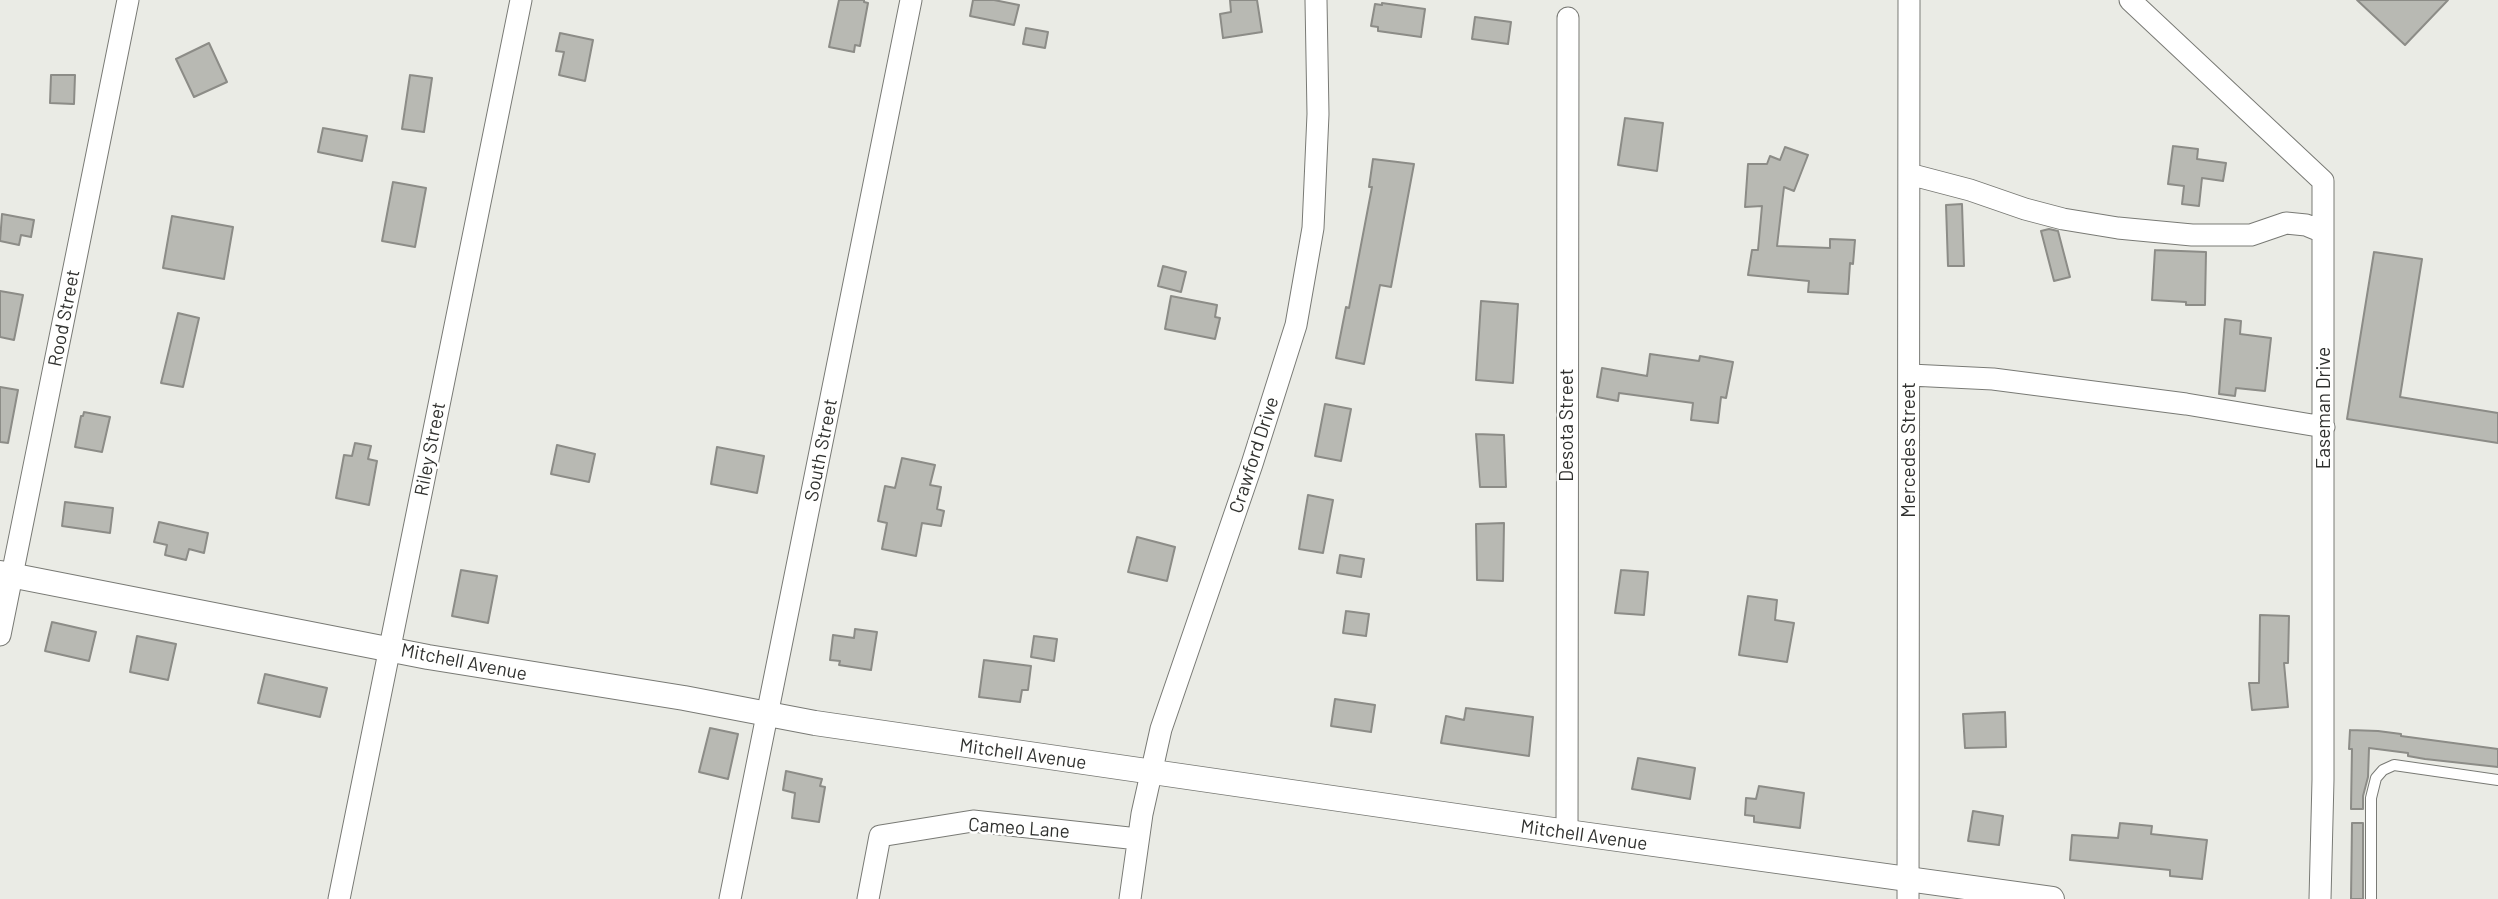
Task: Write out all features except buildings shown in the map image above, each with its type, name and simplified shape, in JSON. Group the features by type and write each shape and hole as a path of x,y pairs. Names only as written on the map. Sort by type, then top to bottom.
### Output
{"street":[{"name":"Rood Street","path":"0,635 6,575 128,0"},
{"name":"Riley Street","path":"340,899 521,0"},
{"name":"South Street","path":"730,899 911,0"},
{"name":"Crawford Drive","path":"1130,899 1150,772 1161,729 1252,464 1296,325 1313,229 1318,114 1316,0"},
{"name":"Mercedes Street","path":"1908,889 1909,0"},
{"name":"Easeman Drive","path":"2130,0 2323,181 2323,780 2320,899"},
{"name":"Desota Street","path":"1567,832 1568,18"},
{"path":"1909,174 1970,190 2038,213 2118,229 2192,235 2251,235 2286,223 2306,225 2323,232"},
{"path":"1910,375 1993,379 2186,404 2324,427"},
{"name":"Mitchell Avenue","path":"6,575 390,647 428,657 684,698 767,715 1567,832 1908,889 2052,899"},
{"name":"Cameo Lane","path":"868,899 880,836 973,821 1138,839"}],"lane":[{"path":"2371,899 2371,798 2376,778 2383,770 2394,765 2498,780"}]}
